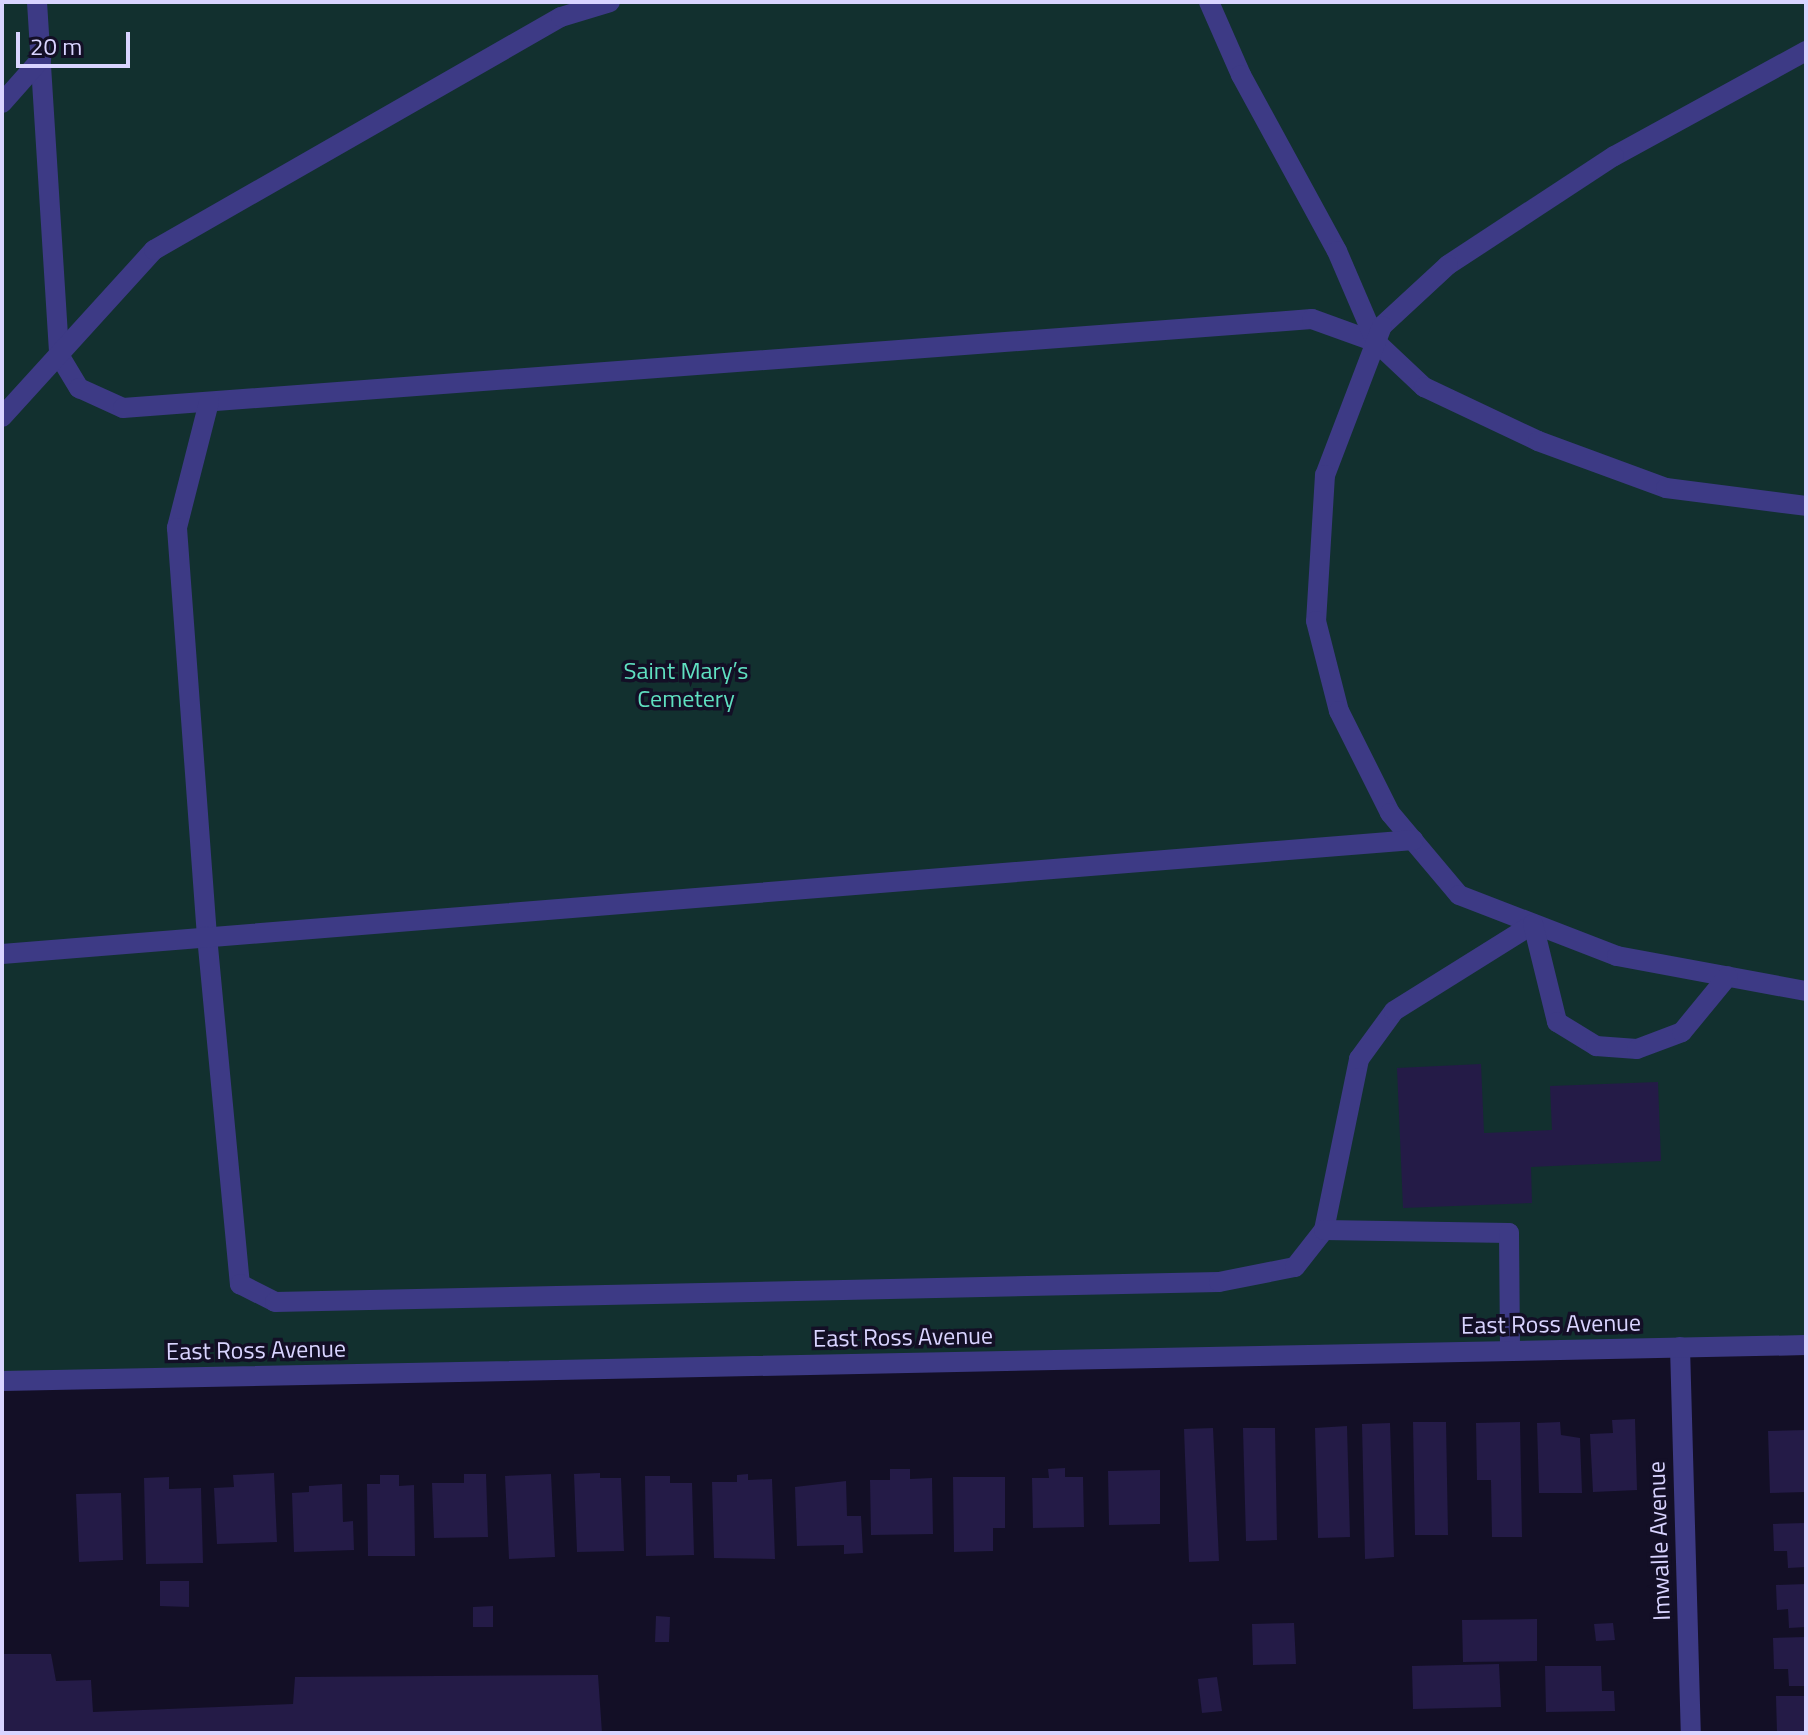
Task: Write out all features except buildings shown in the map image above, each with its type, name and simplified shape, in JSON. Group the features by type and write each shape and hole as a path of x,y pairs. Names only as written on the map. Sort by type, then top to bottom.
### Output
{"street":[{"path":"37,2 59,355 79,388 123,408 1312,319 1376,342 1424,387 1538,441 1666,488 1806,506"},
{"path":"2,417 154,250 561,10 610,2"},
{"path":"1209,2 1241,75 1337,251 1376,342"},
{"path":"1806,51 1614,156 1448,265 1382,326 1325,475 1316,621 1339,711 1390,813 1459,895 1617,956 1806,991"},
{"path":"2,103 41,59"},
{"path":"209,402 177,528 207,936 240,1284 275,1302 1219,1282 1295,1267 1324,1230 1359,1059 1394,1011 1533,924"},
{"path":"2,954 1413,840"},
{"path":"1533,924 1557,1022 1596,1046 1637,1049 1682,1032 1728,976"},
{"path":"1324,1230 1509,1233 1510,1350"},
{"name":"East Ross Avenue","path":"2,1381 1806,1345"},
{"name":"Imwalle Avenue","path":"1680,1347 1691,1733"}],"green space":[{"name":"Saint Mary’s Cemetery","path":"2,2 1806,2 1806,1345 2,1381"}]}
